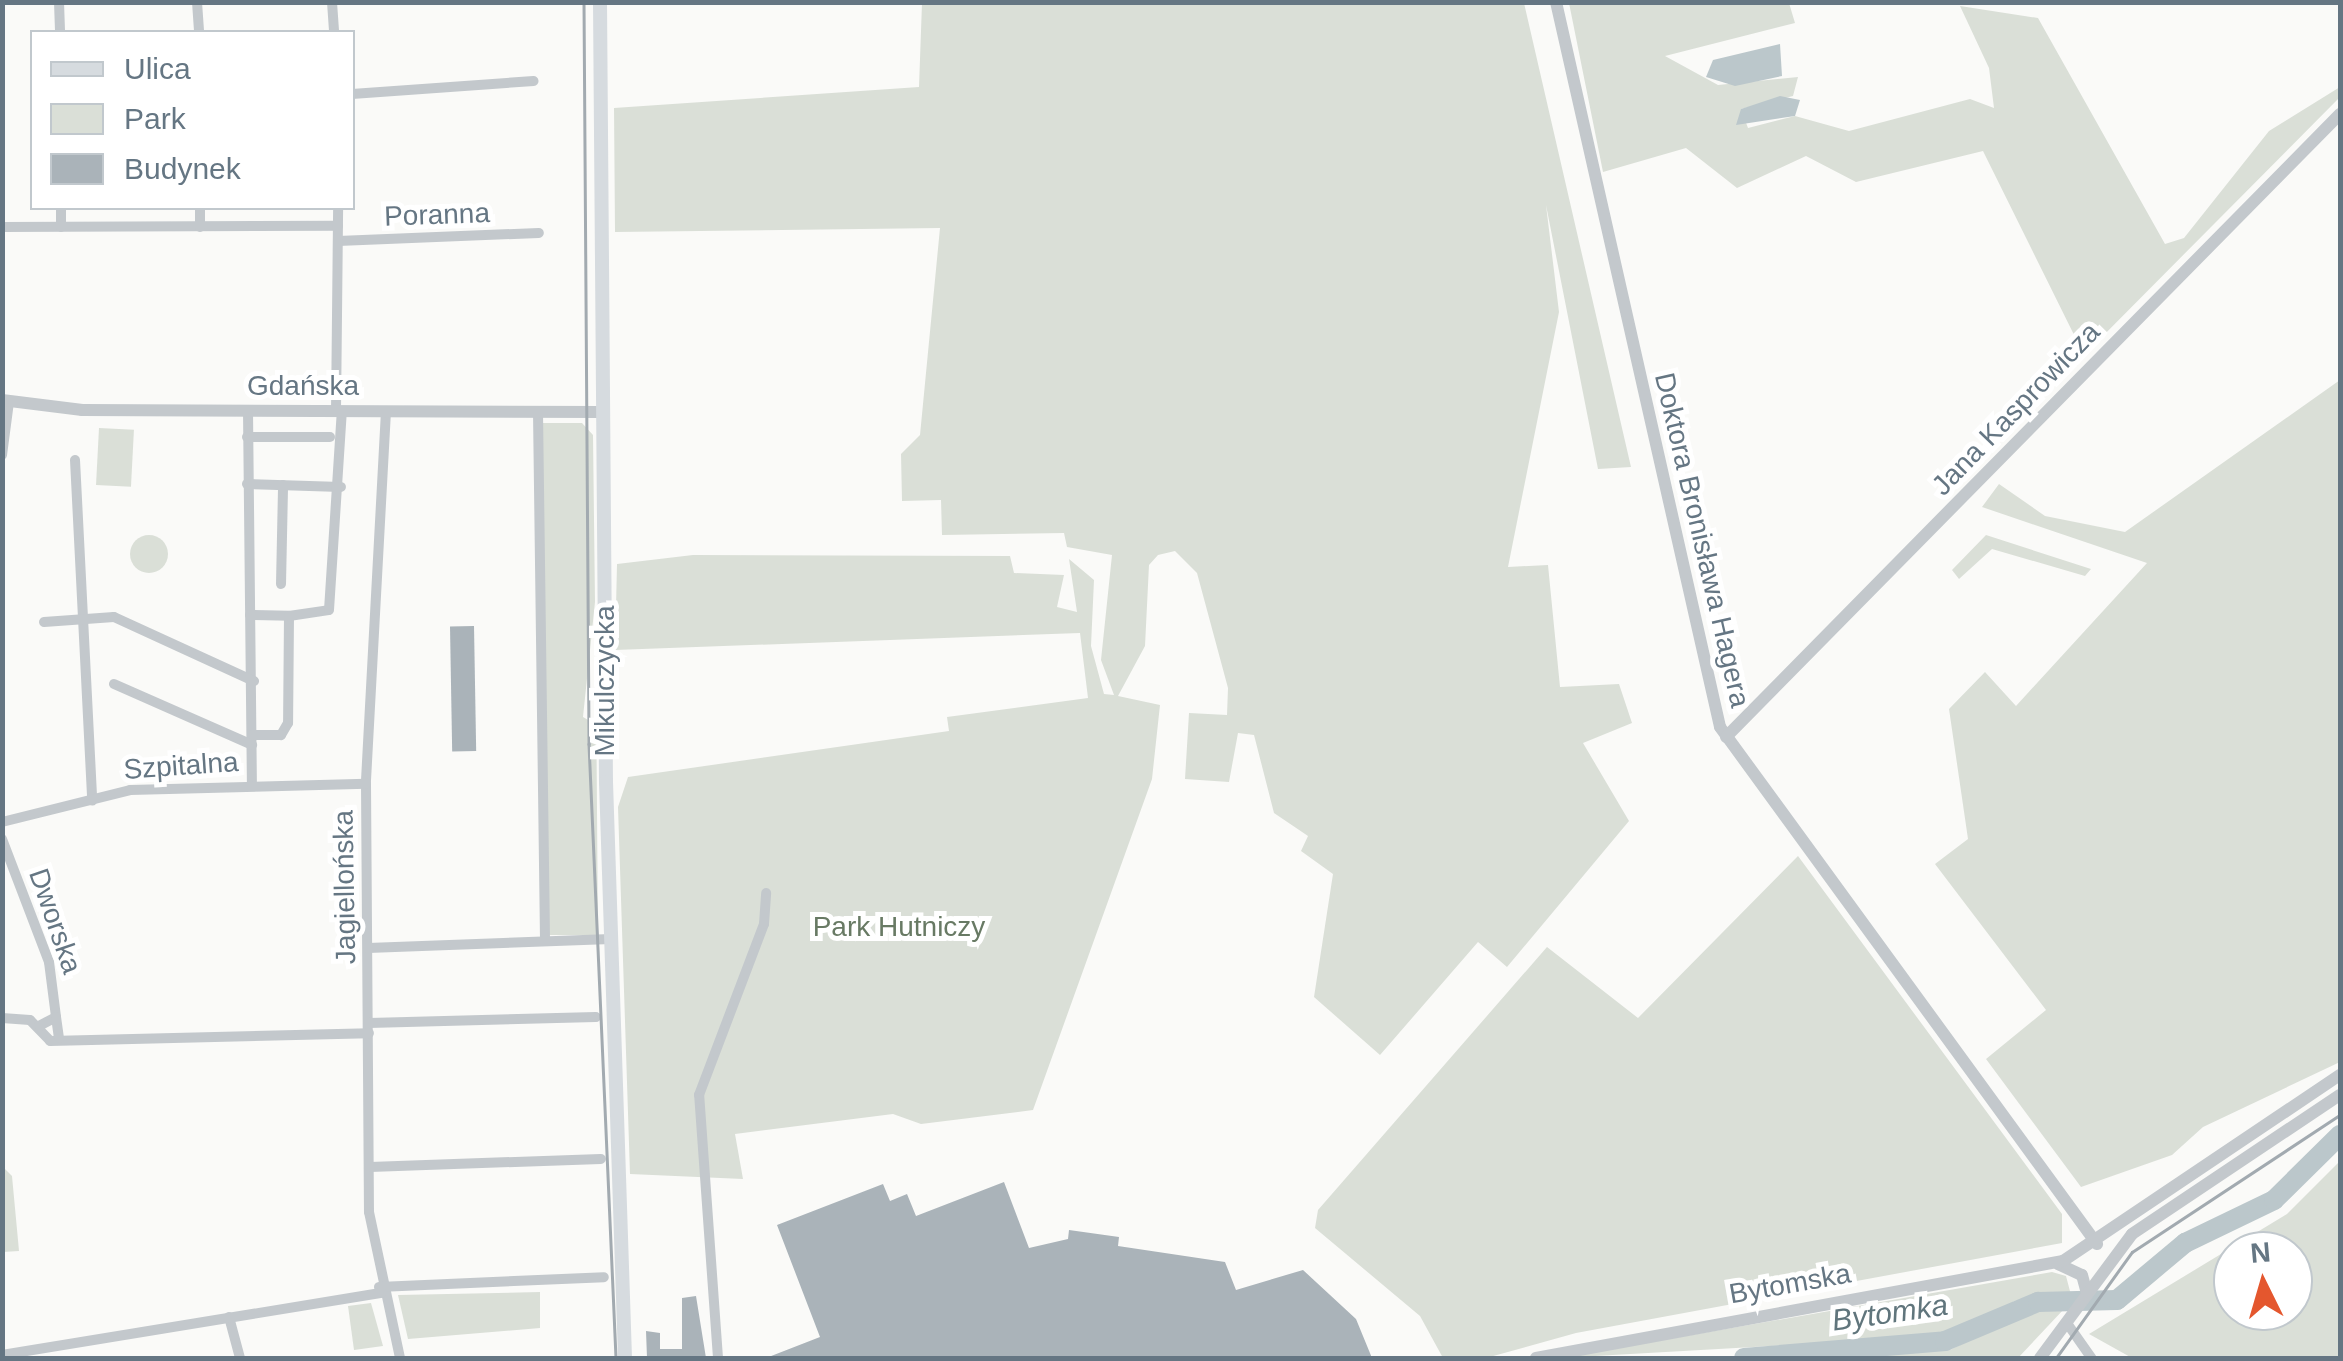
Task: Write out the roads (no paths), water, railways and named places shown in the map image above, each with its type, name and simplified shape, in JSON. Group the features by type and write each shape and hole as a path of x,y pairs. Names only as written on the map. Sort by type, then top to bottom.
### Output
{"main road":[{"name":"Mikulczycka","path":"600,2 611,938 626,1358"}],"street":[{"path":"59,2 60,30"},
{"path":"198,2 199,30"},
{"path":"332,2 334,30"},
{"name":"Doktora Bronisława Hagera","path":"1556,2 1726,738 2097,1244"},
{"path":"355,94 534,81"},
{"name":"Jana Kasprowicza","path":"1726,738 2340,114"},
{"path":"60,227 61,210"},
{"path":"200,210 200,227"},
{"path":"250,615 289,616 329,610 331,516 341,486 338,210"},
{"path":"2,227 338,226"},
{"name":"Poranna","path":"338,241 539,233"},
{"path":"2,455 6,401"},
{"name":"Gdańska","path":"6,401 248,411 603,412"},
{"path":"248,411 246,484 254,681 252,783"},
{"name":"Jagiellońska","path":"386,412 366,784 370,1166 380,1290 400,1358"},
{"path":"538,412 544,940"},
{"path":"247,437 330,437"},
{"path":"75,460 92,801"},
{"path":"246,484 341,486"},
{"path":"281,584 283,485"},
{"path":"114,684 252,740 282,736 288,723 289,616"},
{"path":"44,622 114,617 254,681"},
{"name":"Szpitalna","path":"2,822 92,801 252,783 366,784"},
{"name":"Dworska","path":"2,839 49,962 60,1038"},
{"path":"718,1358 699,1095 764,924 766,894"},
{"path":"368,948 611,938"},
{"path":"39,1026 45,1040 596,1017"},
{"path":"2,1018 39,1026 56,1018"},
{"name":"Bytomska","path":"1536,1358 2054,1264 2097,1244 2175,1179 2340,1075"},
{"path":"2040,1358 2071,1323 2121,1246 2340,1095"},
{"path":"370,1166 601,1158"},
{"path":"2072,1256 2080,1219"},
{"path":"2090,1290 2097,1244 2121,1246"},
{"path":"2054,1264 2075,1268 2090,1290"},
{"path":"2,1354 380,1290 604,1277"},
{"path":"229,1317 240,1358"},
{"path":"2071,1323 2091,1358"}],"waterway":[{"name":"Bytomka","path":"1744,1358 1945,1341 2038,1302 2117,1300 2185,1243 2274,1200 2340,1135"}],"tram line":[{"path":"584,2 589,744 616,1358"},
{"path":"2056,1358 2132,1252 2340,1115"}],"park label":[{"name":"Park Hutniczy","path":"899,927"}]}
